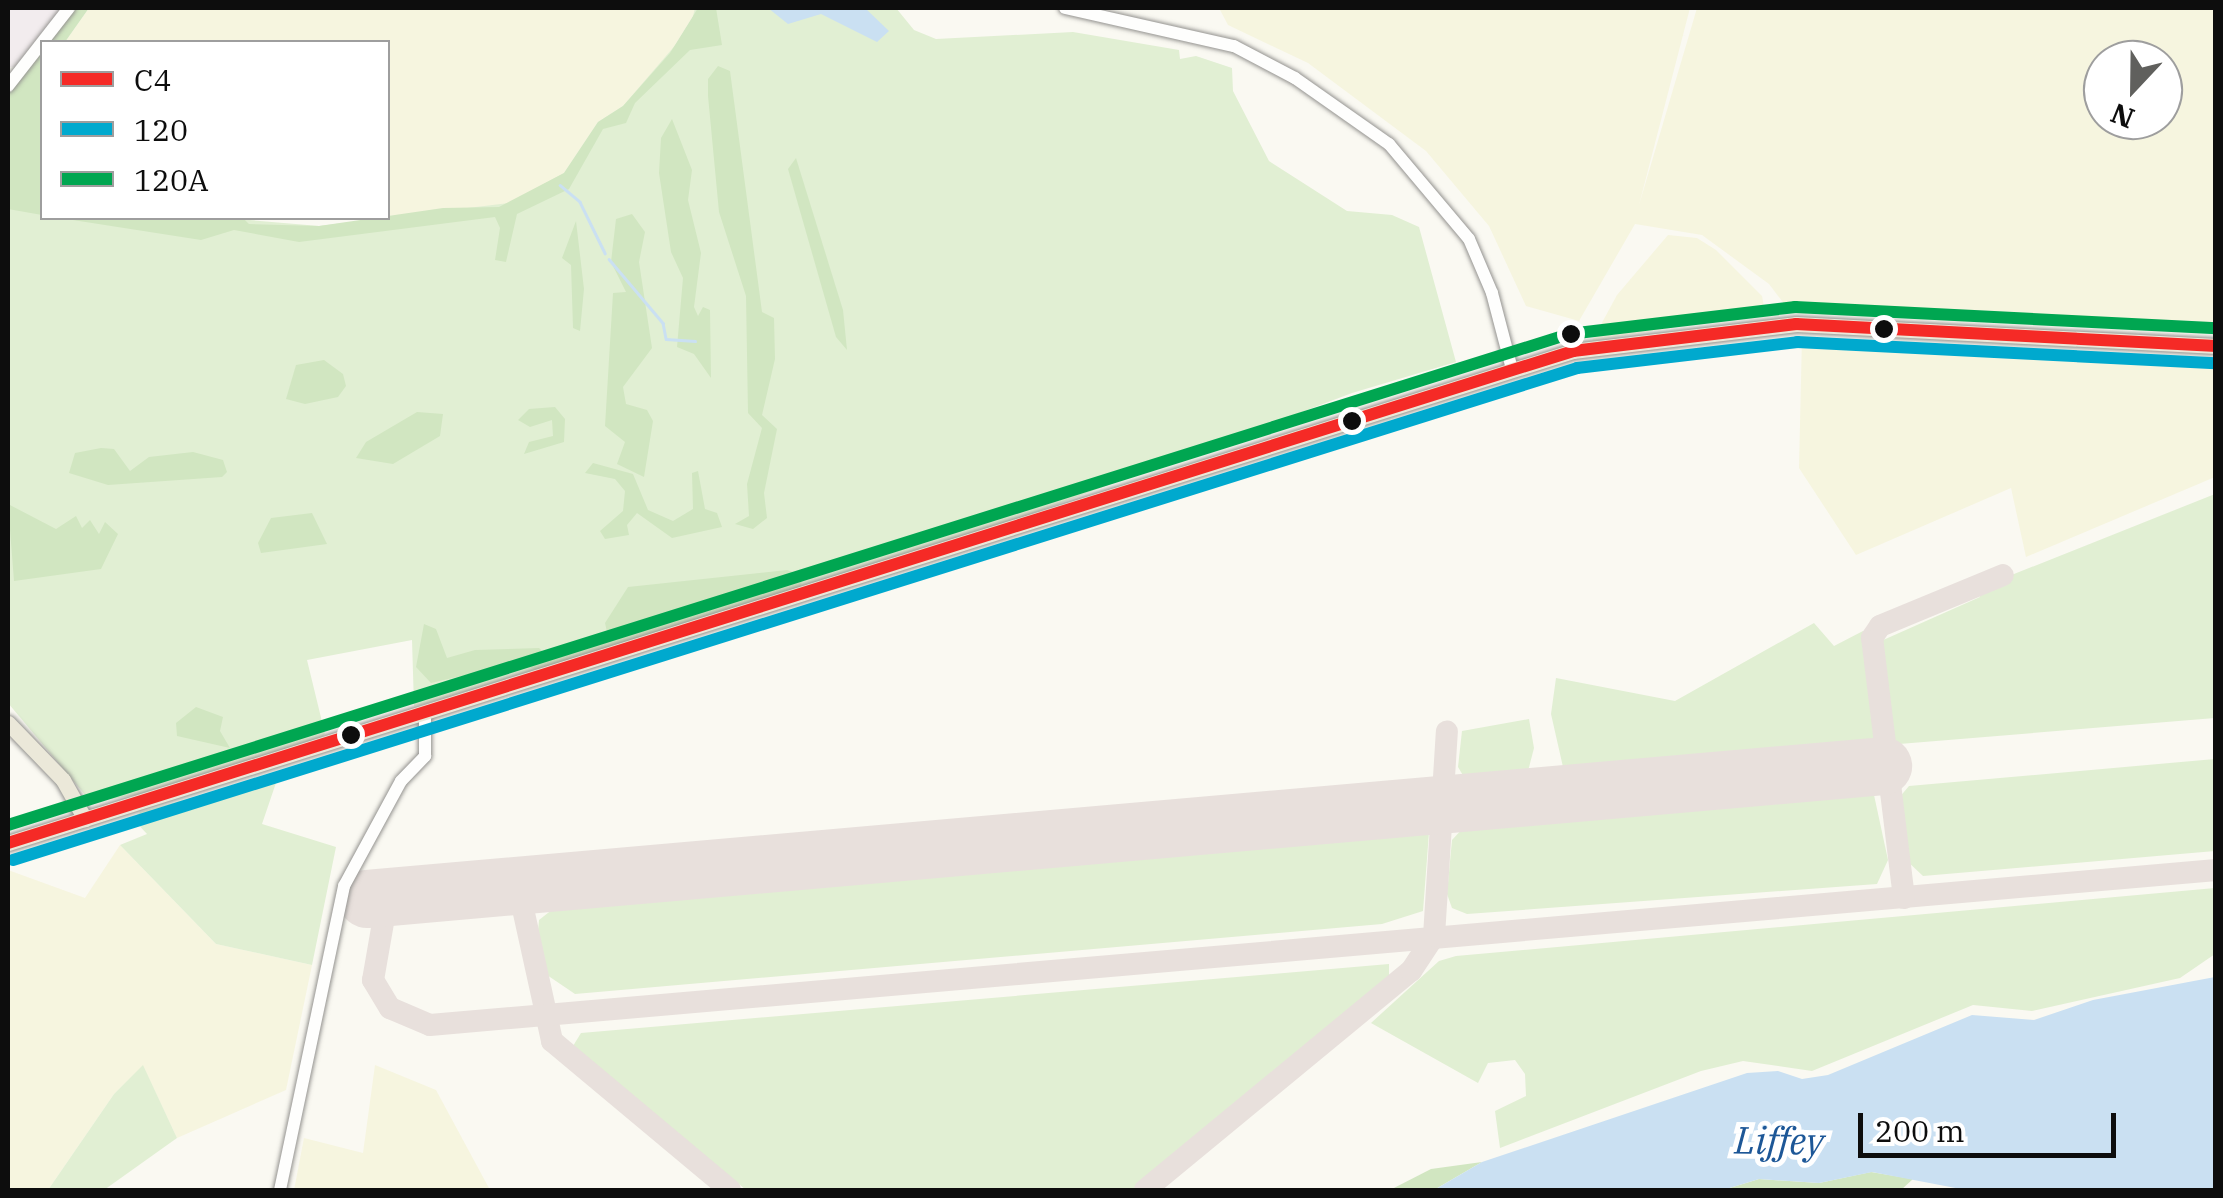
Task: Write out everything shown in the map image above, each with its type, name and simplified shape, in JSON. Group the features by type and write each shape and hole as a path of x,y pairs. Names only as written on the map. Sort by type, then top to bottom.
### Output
{"main road":[{"path":"8,843 1583,349 1780,324 2216,346"},
{"path":"8,722 63,780 85,819"}],"street":[{"path":"43,40 68,8"},
{"path":"1065,8 1186,32 1255,56 1389,144 1469,239 1492,293 1512,369"},
{"path":"8,86 40,44"},
{"path":"280,1190 344,886 400,781 426,756 425,715"}],"shaded area":[{"path":"8,8 61,8 15,67 8,67"}],"green space":[{"path":"69,8 89,8 66,40 45,40"},
{"path":"89,8 698,8 670,53 623,106 598,122 564,173 543,189 499,207 390,216 390,40 66,40"},
{"path":"695,8 896,8 914,30 936,39 1073,32 1179,50 1180,59 1196,56 1232,68 1233,91 1269,161 1347,211 1392,215 1419,227 1456,362 1352,393 973,536 421,705 414,706 412,640 307,660 325,734 316,742 157,792 91,802 8,703 8,168 40,175 40,220 249,220 319,226 509,203 564,173 598,122 623,106 690,28"},
{"path":"698,8 716,8 722,45 690,50 635,103 626,123 603,129 569,189 517,214 506,262 495,260 500,228 495,217 299,242 234,230 201,240 73,220 245,220 249,224 319,226 390,220 390,216 443,208 499,207 564,173 598,122 623,106 670,53"},
{"path":"1219,8 1690,8 1639,205 1697,8 2215,8 2215,329 1791,313 1769,284 1702,235 1635,224 1579,321 1526,306 1489,226 1426,151 1308,63 1228,25"},
{"path":"40,46 40,215 8,209 8,87"},
{"path":"718,66 730,71 762,312 774,318 775,359 762,415 777,429 764,493 767,518 753,529 735,524 749,516 747,484 762,428 748,413 746,296 719,212 708,96 708,79"},
{"path":"672,119 692,170 688,200 701,253 694,307 698,316 703,307 710,310 711,378 694,354 677,347 683,278 671,252 659,173 661,138"},
{"path":"796,158 843,310 847,350 836,337 788,169"},
{"path":"632,214 645,232 639,262 652,348 623,387 626,404 647,410 653,421 644,477 617,464 625,442 605,426 613,293 626,292 611,262 616,219"},
{"path":"576,221 584,289 580,331 573,328 571,265 562,258"},
{"path":"1668,235 1697,238 1716,250 1762,296 1765,312 1592,341 1617,295"},
{"path":"1802,336 2215,362 2215,477 2026,557 2011,488 1856,555 1799,468"},
{"path":"324,360 343,374 346,386 338,397 305,404 286,399 296,365"},
{"path":"555,407 565,419 564,442 524,454 529,442 553,436 552,420 530,427 518,420 529,409"},
{"path":"417,412 443,414 440,436 393,464 356,458 366,442"},
{"path":"114,449 130,471 149,457 193,452 223,460 227,472 222,477 108,485 69,473 75,453"},
{"path":"593,463 633,474 648,510 673,521 693,509 692,473 698,471 705,509 717,513 722,527 672,538 637,513 627,525 629,535 605,539 600,531 623,511 625,491 615,479 585,473"},
{"path":"2215,494 2215,718 1887,745 1876,655 1881,641 1980,597 1979,588"},
{"path":"8,504 56,529 76,516 82,528 90,520 99,534 105,522 118,534 101,569 14,581"},
{"path":"312,513 327,544 261,553 258,543 271,518"},
{"path":"787,570 802,575 801,590 540,670 513,664 431,683 416,667 424,624 436,629 447,658 475,650 539,648 548,656 609,641 605,623 628,587"},
{"path":"1814,623 1834,646 1863,631 1875,736 1868,748 1570,772 1563,767 1551,714 1556,678 1675,701"},
{"path":"196,707 223,717 220,731 230,748 177,736 176,723"},
{"path":"1529,719 1534,748 1526,779 1474,783 1464,777 1458,767 1462,731"},
{"path":"2215,759 2215,851 1923,876 1906,860 1898,799 1909,786"},
{"path":"279,774 262,824 336,847 312,965 216,944 120,845 147,834 133,819 140,812"},
{"path":"1874,795 1888,860 1877,884 1467,914 1452,908 1447,894 1452,840 1465,826"},
{"path":"1429,832 1423,911 1382,924 575,994 547,975 538,931 539,920 558,905"},
{"path":"120,845 216,944 312,965 286,1090 177,1138 143,1066 114,1094 48,1190 8,1190 8,870 85,898"},
{"path":"2215,888 2215,954 2180,978 2032,1011 1973,1005 1812,1071 1743,1061 1701,1071 1500,1148 1495,1111 1526,1096 1525,1074 1515,1060 1488,1063 1478,1083 1371,1023 1439,961 1456,956"},
{"path":"1389,964 1389,980 1132,1190 746,1190 573,1046 581,1033"},
{"path":"143,1065 177,1138 104,1190 48,1190 114,1094"},
{"path":"375,1065 436,1090 490,1190 294,1190 304,1138 363,1153"},
{"path":"1482,1162 1434,1190 1390,1190 1431,1169"},
{"path":"1871,1172 1913,1179 1901,1190 1723,1190 1759,1179 1819,1183"}],"water":[{"path":"768,8 865,8 889,31 877,42 821,14 788,24"},
{"name":"Liffey","path":"2215,977 2215,1190 1966,1190 1872,1172 1819,1183 1759,1179 1723,1190 1434,1190 1482,1162 1747,1073 1778,1071 1802,1079 1828,1075 1972,1015 2034,1020 2093,1000"}],"waterway":[{"path":"560,185 580,202 605,253"},
{"path":"609,259 663,323 666,339 695,341"}],"taxiway":[{"path":"1904,898 1872,638 1880,626 2003,575"},
{"path":"1145,1190 1411,971 1434,936 1447,731"},
{"path":"416,895 401,899 384,917 373,980 390,1008 430,1025 2216,870"},
{"path":"518,886 552,1041 730,1190"}],"runway":[{"path":"367,899 1883,766"}],"transit line":[{"name":"120A","path":"8,825 1569,334 1795,307 2216,328"},
{"name":"C4","path":"8,843 1573,351 1796,324 2216,346"},
{"name":"120","path":"13,860 1577,368 1797,342 2215,363"}]}
